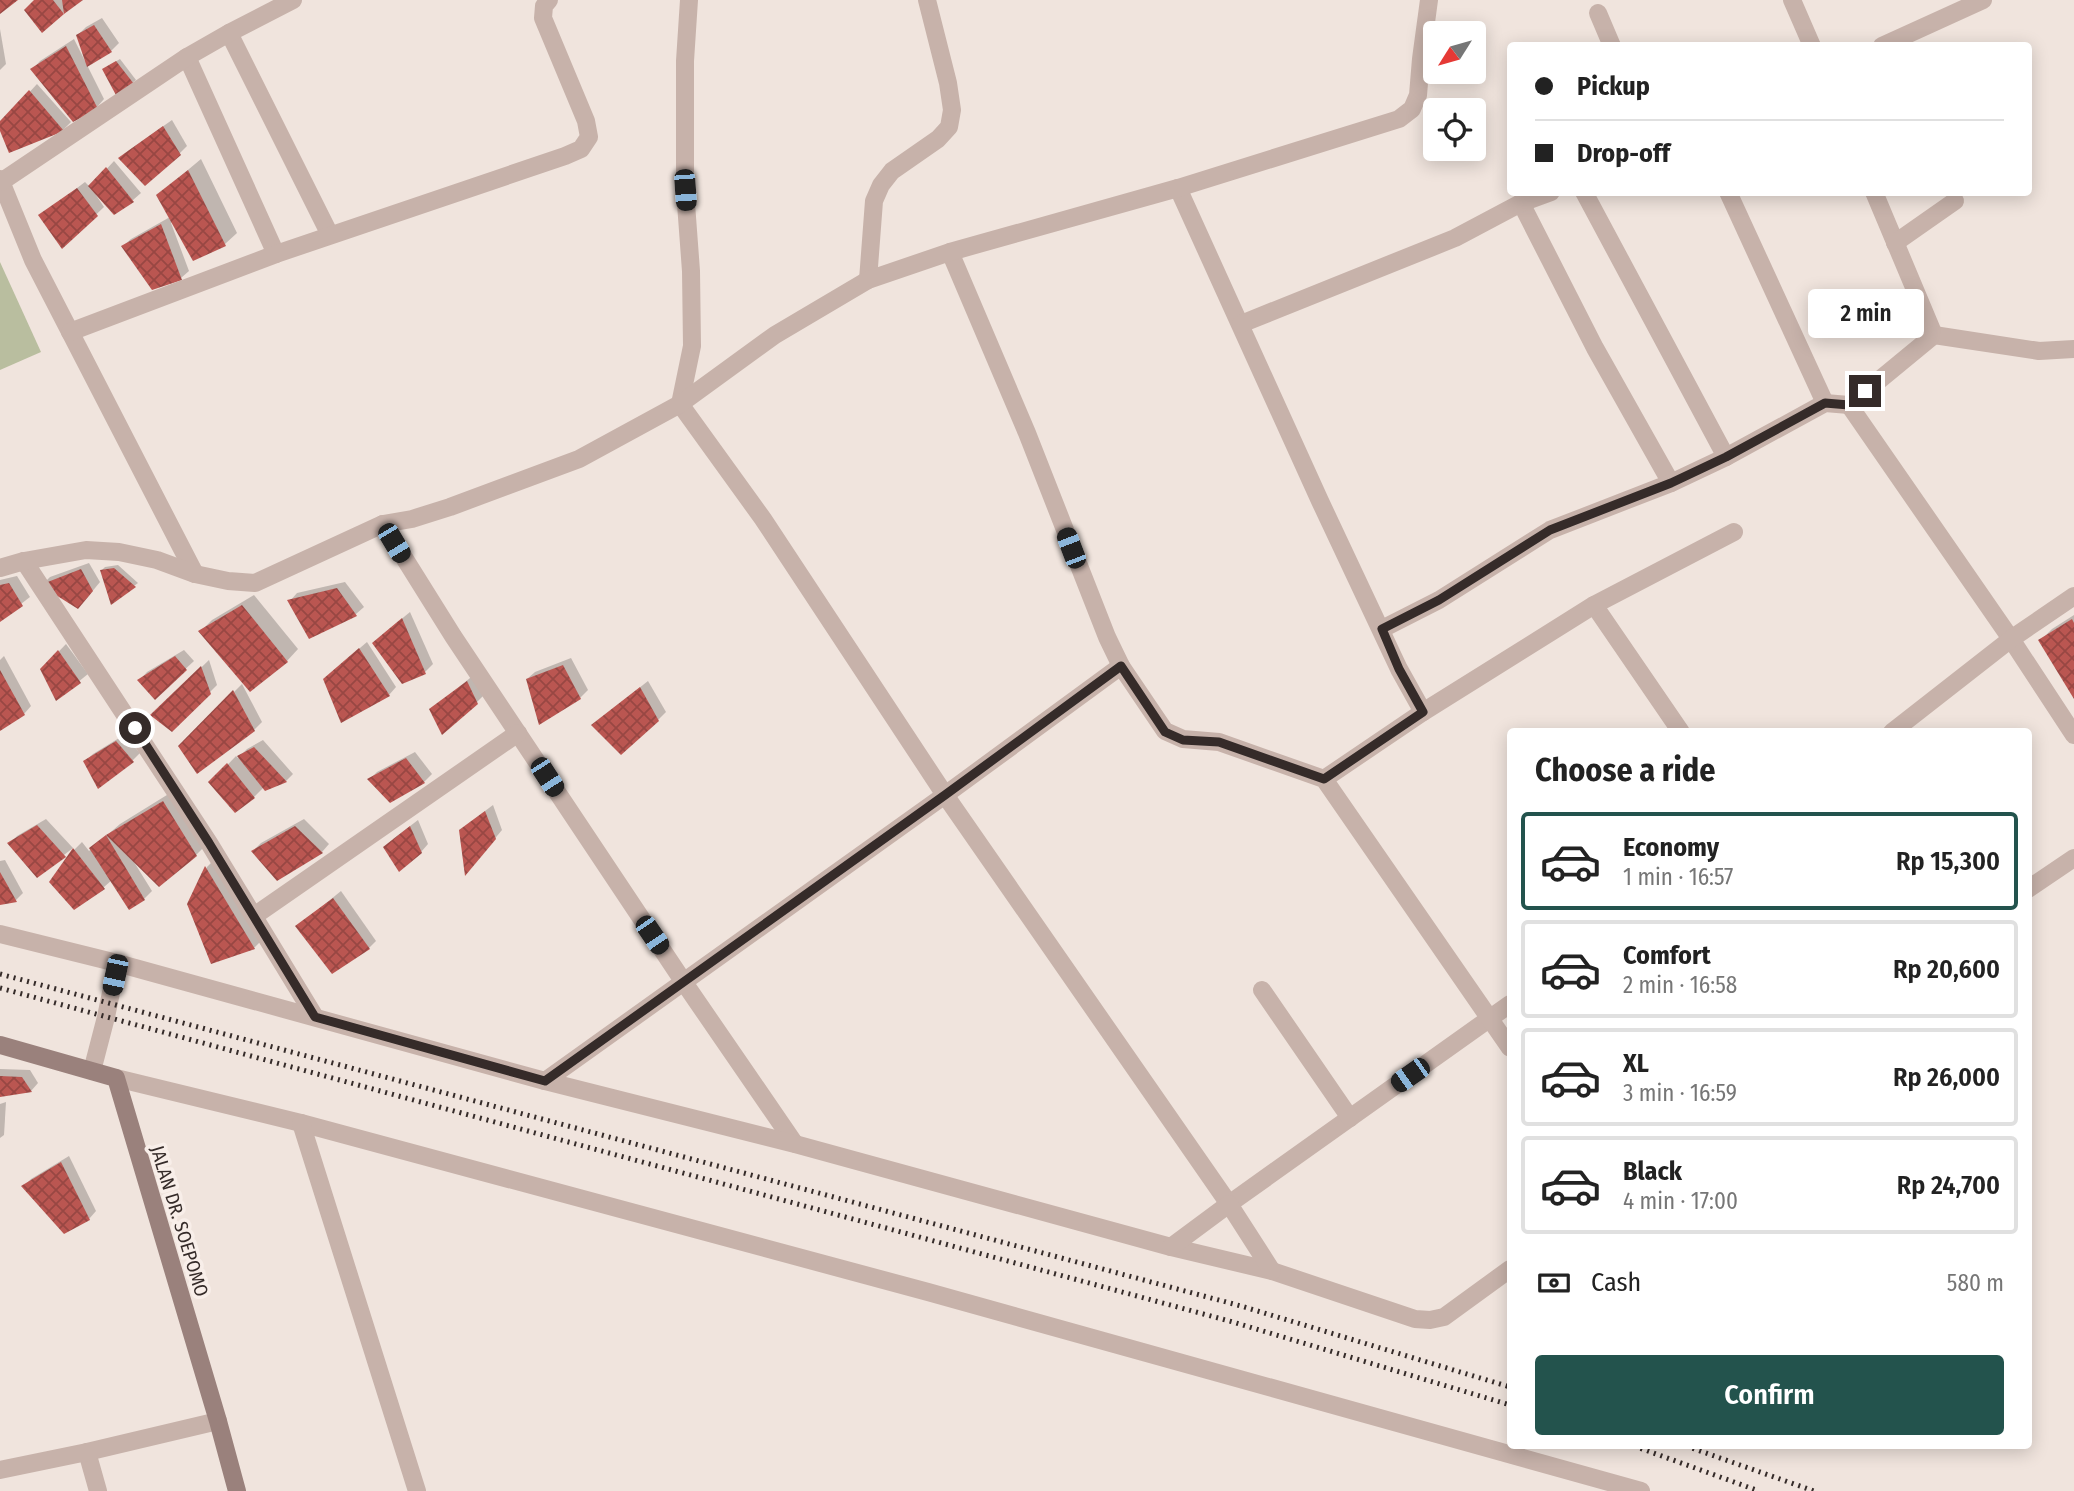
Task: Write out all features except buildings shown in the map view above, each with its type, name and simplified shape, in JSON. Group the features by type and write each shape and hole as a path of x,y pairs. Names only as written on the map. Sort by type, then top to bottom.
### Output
{"street":[{"path":"195,574 33,260 1,180 187,57 293,0"},
{"path":"70,332 276,254 581,149 589,137 586,121 543,18 544,6 549,0"},
{"path":"689,0 685,61 685,190 691,271 692,346 680,404 763,519 945,795 1229,1204 1272,1271"},
{"path":"868,280 874,201 881,185 892,171 938,139 949,127 952,110 948,83 927,0"},
{"path":"0,568 86,550 119,552 195,574 255,583 383,524 450,508 579,459 680,404 775,335 868,280 950,252 1178,188 1399,119 1412,108 1418,95 1429,0"},
{"path":"1793,0 1810,42"},
{"path":"1891,42 1983,0"},
{"path":"1598,13 1610,42"},
{"path":"229,33 330,235"},
{"path":"187,57 276,254"},
{"path":"1178,188 1320,501 1399,669 1423,712"},
{"path":"1241,324 1455,238 1521,203 1540,196"},
{"path":"1586,196 1726,457"},
{"path":"1730,196 1825,403"},
{"path":"1876,196 1934,335"},
{"path":"1895,243 1955,201"},
{"path":"1521,203 1595,348 1671,483"},
{"path":"950,252 1027,433 1087,592 1121,666 1165,732 1183,740 1219,742 1324,779 1507,1044"},
{"path":"1382,629 1439,600 1550,530 1671,483 1726,457 1825,403 1849,405 1934,335 2039,351 2074,349"},
{"path":"1849,405 2074,735"},
{"path":"383,524 435,610 795,1144"},
{"path":"1324,779 1423,712 1594,606 1734,533"},
{"path":"24,561 254,916 315,1017"},
{"path":"1897,728 2011,639 2074,596"},
{"path":"1594,606 1678,728"},
{"path":"545,1081 1121,666"},
{"path":"254,916 517,733"},
{"path":"2032,886 2074,858"},
{"path":"0,934 117,963 545,1081 795,1144 1171,1247 1272,1271 1415,1319 1444,1317 1507,1271"},
{"path":"92,1071 117,963"},
{"path":"1262,990 1350,1118"},
{"path":"1171,1247 1507,1006"},
{"path":"0,1045 116,1078 301,1123 941,1295 1641,1491"},
{"name":"JALAN DR. SOEPOMO","path":"116,1078 237,1491"},
{"path":"301,1123 416,1491"},
{"path":"0,1470 218,1421"},
{"path":"87,1452 98,1491"}],"green space":[{"path":"0,262 41,352 0,370"}],"railway":[{"path":"0,974 1241,1306 1507,1386"},
{"path":"0,988 1233,1322 1507,1404"},
{"path":"1642,1449 1759,1491"},
{"path":"1695,1449 1814,1491"}],"route":[{"path":"135,728 315,1017 545,1081 1121,666 1165,732 1183,740 1219,742 1324,779 1423,712 1399,669 1382,629 1439,600 1550,530 1671,483 1726,457 1825,403 1849,405 1865,391"}]}
